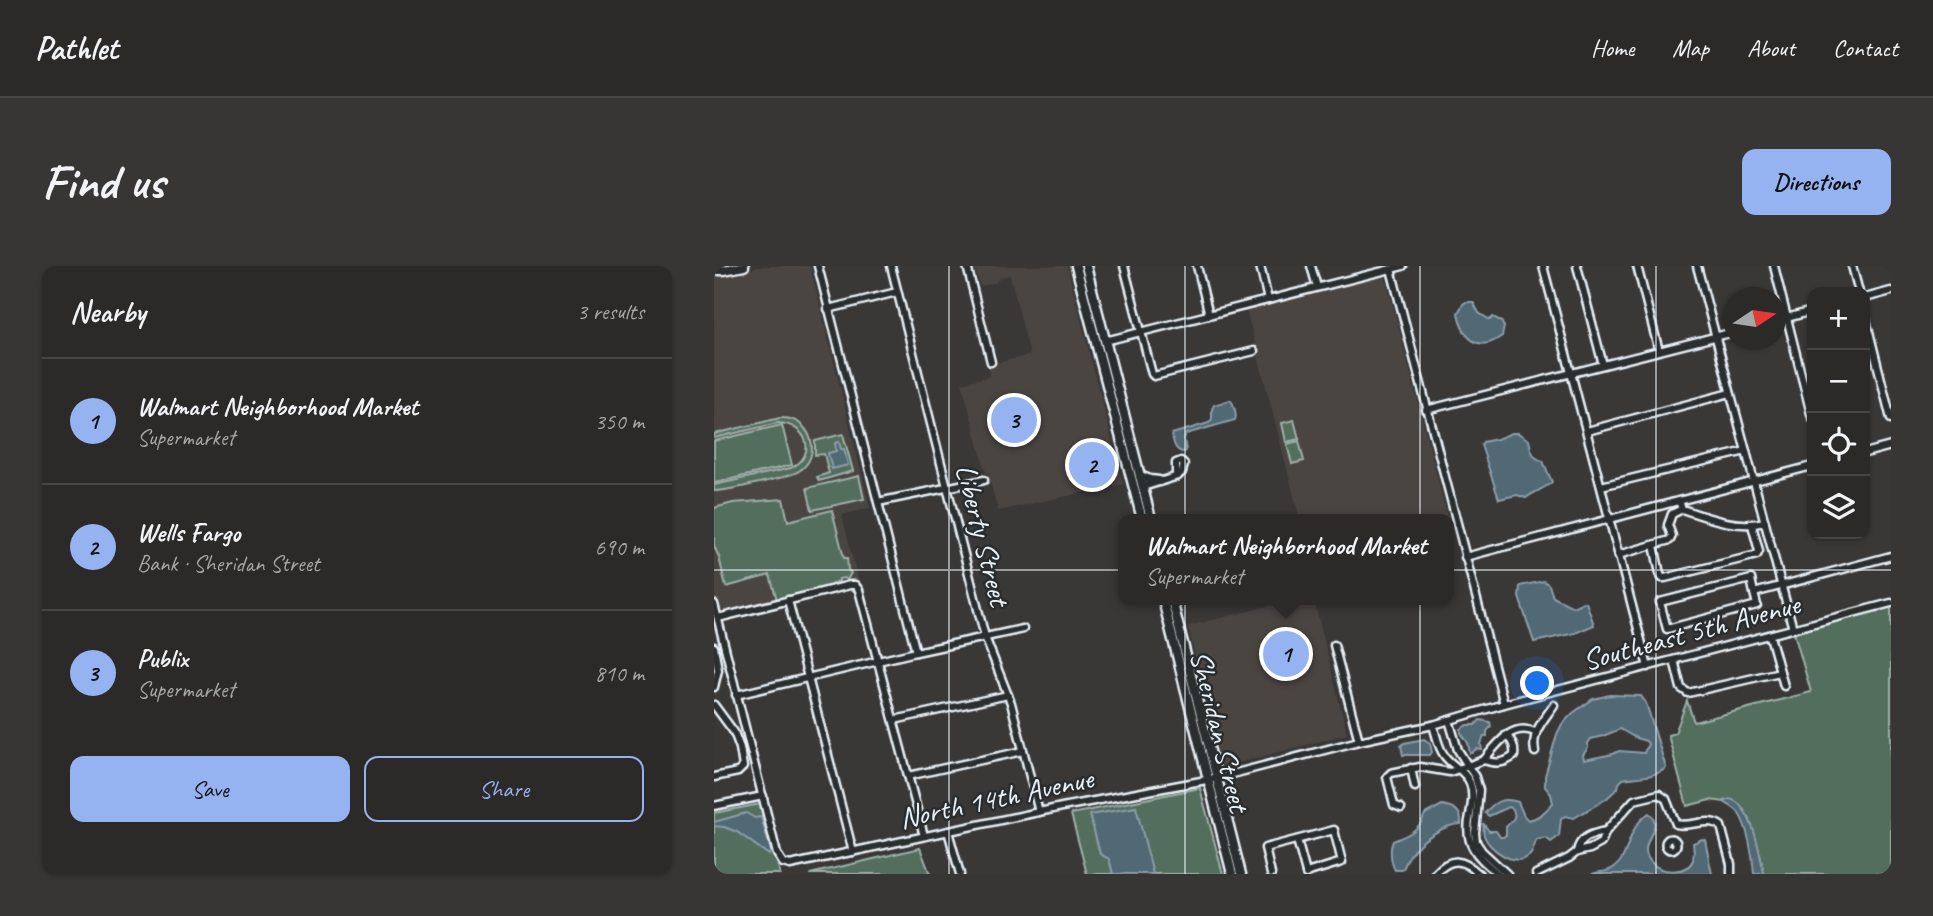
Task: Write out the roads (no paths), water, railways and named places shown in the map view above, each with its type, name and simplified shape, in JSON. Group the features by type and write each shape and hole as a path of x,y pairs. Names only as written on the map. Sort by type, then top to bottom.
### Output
{"main road":[{"path":"715,267 724,270 744,266"},
{"path":"1076,266 1141,514"},
{"path":"1086,266 1149,514"},
{"path":"1119,429 1125,438 1134,476 1143,487"},
{"path":"1140,476 1159,481"},
{"path":"1137,500 1145,506 1148,514"},
{"path":"1168,605 1175,632"},
{"name":"Sheridan Street","path":"1175,632 1194,689 1232,874"},
{"name":"Sheridan Street","path":"1175,632 1241,874"}],"street":[{"path":"818,266 916,652"},
{"name":"Liberty Street","path":"891,266 985,637 1008,695 1039,812"},
{"path":"967,266 991,362"},
{"path":"1124,266 1154,376 1254,351"},
{"path":"1197,266 1209,315"},
{"path":"1260,266 1268,300"},
{"path":"1311,266 1317,288"},
{"path":"1363,266 1366,276"},
{"path":"1105,341 1403,266"},
{"path":"1543,266 1648,667"},
{"path":"1577,266 1603,365"},
{"path":"1637,266 1659,351"},
{"path":"1697,266 1793,629"},
{"path":"1774,266 1811,413"},
{"path":"1852,266 1858,287"},
{"path":"1391,269 1454,514"},
{"path":"1870,297 1891,291"},
{"path":"828,309 897,292"},
{"path":"1787,318 1807,312"},
{"path":"1426,410 1723,335"},
{"path":"1870,336 1891,419"},
{"path":"1587,431 1730,393"},
{"path":"1870,452 1891,446"},
{"path":"1601,486 1746,451"},
{"path":"1143,487 1177,476 1182,472 1184,464 1180,460 1175,464"},
{"path":"1465,557 1807,467"},
{"path":"878,502 984,480"},
{"path":"1679,501 1682,509"},
{"path":"1618,555 1670,540 1672,536 1668,525 1672,514 1682,509 1717,521 1752,525 1765,522"},
{"path":"1454,516 1504,704"},
{"path":"1654,545 1660,574 1662,578 1667,577 1757,555 1759,551 1752,525"},
{"path":"1754,593 1891,556"},
{"path":"1751,579 1754,593 1757,605 1667,629 1660,602 1751,579"},
{"path":"718,618 850,584 855,585 859,590 924,836"},
{"path":"788,600 853,852"},
{"name":"Southeast 5th Avenue","path":"1213,779 1359,741 1433,725 1891,603"},
{"path":"714,604 763,796 714,806"},
{"path":"736,695 1023,629"},
{"path":"1770,636 1784,686"},
{"path":"1334,645 1359,741"},
{"path":"714,647 718,670 714,687"},
{"path":"1674,660 1681,688 1688,693 1780,672"},
{"path":"894,720 1008,695"},
{"path":"714,705 734,732 743,767 738,772 714,777"},
{"path":"1535,752 1535,733 1554,705"},
{"path":"1449,720 1458,750 1475,777 1479,790 1476,842 1480,853 1498,874"},
{"path":"1433,725 1443,754 1460,769 1471,785 1472,804 1468,820 1471,845 1507,874"},
{"path":"1401,808 1394,804 1387,777 1391,773 1420,767 1450,772 1484,760 1506,735 1516,730 1535,733"},
{"path":"1484,760 1500,764 1514,756 1512,741 1506,735"},
{"path":"908,776 1023,751"},
{"path":"1411,768 1415,787"},
{"name":"North 14th Avenue","path":"763,796 777,854 790,865 1039,812 1213,779"},
{"path":"1537,874 1569,859 1577,852 1601,843 1606,831 1634,800 1659,794 1666,799 1676,824 1672,839"},
{"path":"1676,824 1682,826 1716,822 1721,825 1731,874"},
{"path":"1271,874 1265,848 1334,830 1342,862 1306,873 1297,840"},
{"path":"948,831 960,874"},
{"path":"1577,852 1578,845 1585,838 1606,831"},
{"path":"1469,864 1480,853"},
{"path":"1435,874 1443,865 1454,861 1469,864 1479,874"}],"water":[{"path":"1466,302 1473,302 1479,313 1490,320 1493,317 1501,321 1504,327 1502,336 1486,344 1473,341 1464,330 1458,313"},
{"path":"1230,400 1235,409 1235,420 1186,434 1186,451 1181,452 1177,448 1172,434 1209,423 1214,405"},
{"path":"1518,433 1529,440 1533,453 1543,461 1552,482 1526,498 1517,495 1499,499 1481,445"},
{"path":"839,442 841,449 844,449 848,465 832,469 828,453 836,451 835,443"},
{"path":"1544,581 1549,585 1553,597 1573,607 1586,602 1594,625 1575,633 1534,642 1519,597 1520,586"},
{"path":"1610,695 1641,696 1646,703 1666,768 1651,775 1623,779 1606,799 1574,818 1565,816 1561,819 1559,836 1551,842 1546,838 1537,840 1531,853 1524,859 1503,856 1487,840 1483,823 1489,831 1496,831 1503,837 1506,835 1506,827 1514,817 1513,809 1509,807 1489,816 1485,813 1500,801 1508,800 1518,802 1528,820 1539,816 1553,803 1551,794 1545,787 1545,776 1557,734 1573,713 1593,699","holes":["1620,729 1648,744 1644,753 1619,751 1584,760 1583,755 1591,739"]},
{"path":"1480,720 1490,722 1491,727 1487,736 1484,736 1482,750 1476,749 1470,753 1461,729 1467,725 1475,725"},
{"path":"1424,739 1430,743 1430,755 1403,755 1401,746 1404,743"},
{"path":"1730,799 1738,803 1749,820 1764,874 1754,874 1745,825 1737,811 1724,802"},
{"path":"1442,805 1456,810 1461,824 1440,830 1426,839 1414,849 1402,870 1395,870 1391,856 1393,841 1412,832 1420,825 1425,814"},
{"path":"1136,807 1153,874 1113,874 1109,859 1100,854 1090,815"},
{"path":"746,813 755,818 761,817 771,851 769,855 737,832 714,826 714,822"},
{"path":"1649,813 1655,824 1646,849 1655,866 1673,871 1685,868 1693,860 1693,843 1702,839 1705,840 1712,874 1592,874 1610,870 1619,863 1636,827"}],"place":[{"name":"Publix","path":"1014,420"},
{"name":"Wells Fargo","path":"1092,465"},
{"name":"Walmart Neighborhood Market","path":"1286,654"}]}
